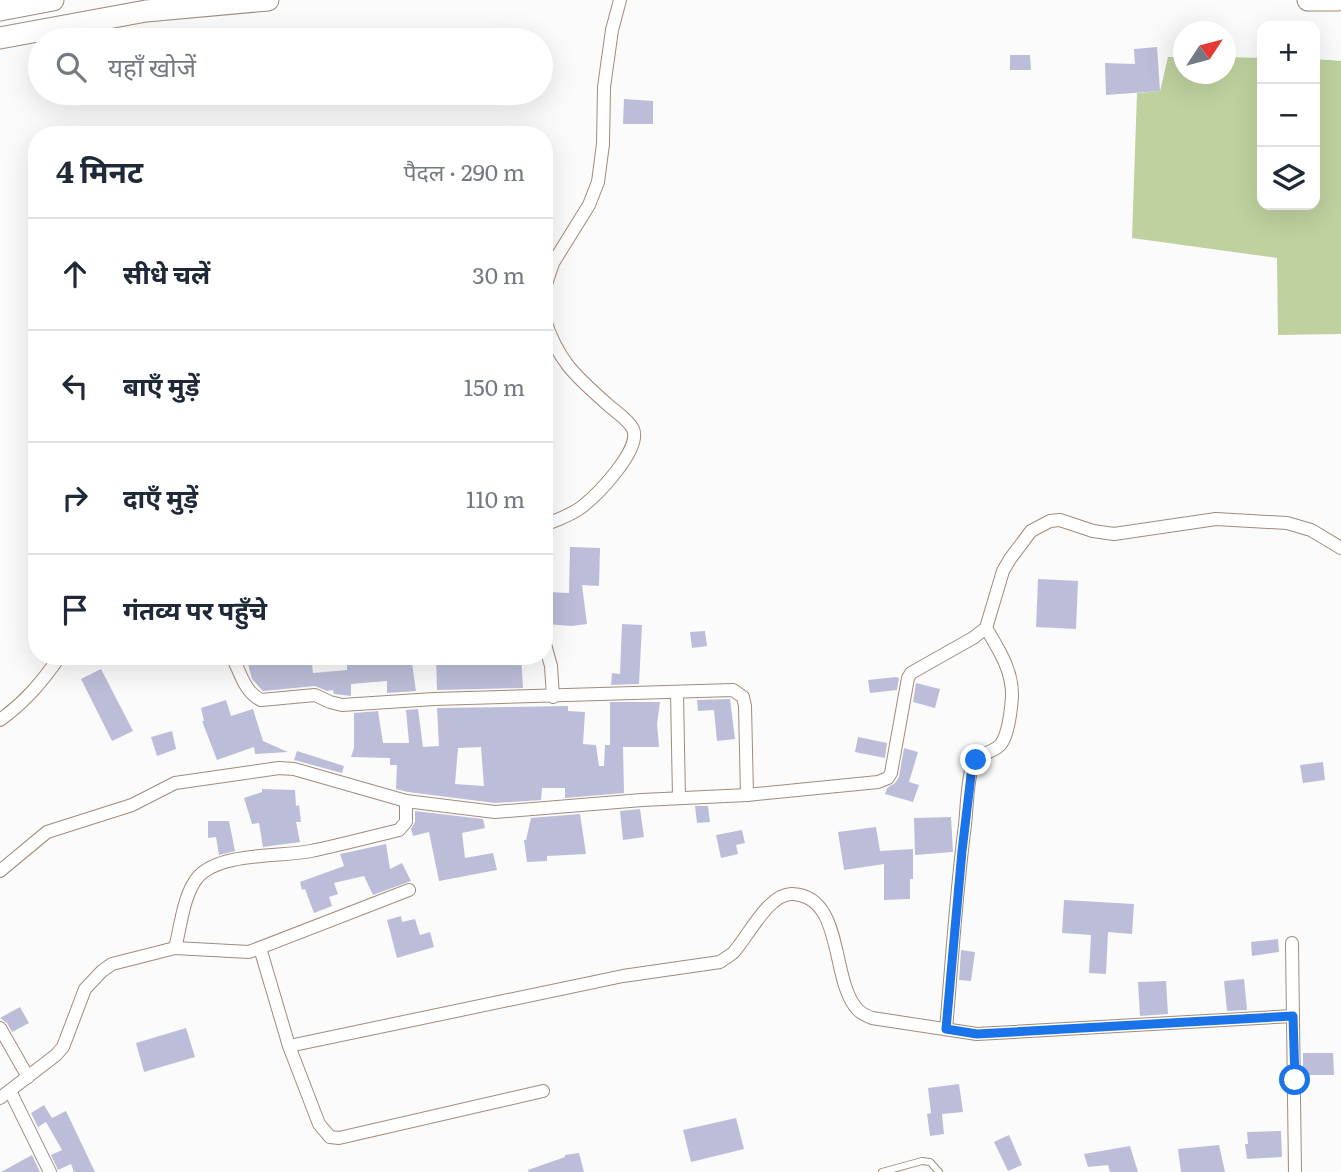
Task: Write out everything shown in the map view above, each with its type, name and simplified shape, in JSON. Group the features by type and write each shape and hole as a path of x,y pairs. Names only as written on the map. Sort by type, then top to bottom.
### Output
{"main road":[{"path":"0,10 53,0"},
{"path":"54,28 146,11 268,0"},
{"path":"1308,0 1337,0"},
{"path":"0,38 28,33"}],"street":[{"path":"553,266 589,205 598,182 603,144 604,87 612,30 620,0"},
{"path":"553,343 573,374 629,423 635,436 624,463 582,508 553,521"},
{"path":"0,871 47,832 132,805 176,783 244,772 294,768 406,801 495,812 747,795 878,782 891,774 911,673 986,628 1003,571 1010,559 1031,531 1050,521 1060,520 1093,531 1114,534 1216,519 1287,523 1311,530 1341,548"},
{"path":"946,1029 972,767 982,754 1002,743 1012,697 1010,676 1003,657 986,628"},
{"path":"0,720 23,703 43,682 54,665"},
{"path":"237,665 248,690 261,700 315,695 342,705 434,699 733,690 743,697 747,795"},
{"path":"551,665 553,696"},
{"path":"677,693 679,798"},
{"path":"175,948 189,893 198,877 209,869 259,856 307,852 399,830 406,822 406,801"},
{"path":"50,1172 5,1095 63,1047 80,998 102,971 124,960 175,948 249,951 409,890"},
{"path":"289,1046 623,976 720,962 732,954 769,906 780,897 792,893 808,898 822,911 831,925 842,980 850,999 859,1011 872,1018 977,1034 1293,1016"},
{"path":"1292,943 1295,1172"},
{"path":"260,948 289,1046 319,1124 330,1138 543,1091"},
{"path":"0,1028 28,1077"}],"lane":[{"path":"882,1172 922,1161 930,1162 939,1172"}],"green space":[{"path":"1168,57 1173,57 1173,84 1236,84 1236,57 1257,58 1257,210 1320,210 1320,59 1341,61 1341,334 1278,335 1277,258 1132,238 1137,93 1160,91"}],"building":[{"path":"1157,47 1160,91 1106,95 1105,63 1135,64 1134,49"},
{"path":"1010,55 1030,55 1031,70 1010,70"},
{"path":"624,99 653,101 653,124 623,124"},
{"path":"570,547 600,548 599,586 582,585 587,624 553,625 553,592 569,593"},
{"path":"1038,579 1078,581 1076,629 1036,627"},
{"path":"622,624 642,625 639,684 611,685 612,673 620,674"},
{"path":"705,631 707,646 692,648 690,632"},
{"path":"248,665 312,665 313,673 347,670 347,665 412,665 416,691 387,693 387,681 351,684 351,696 334,694 333,690 327,691 315,686 263,691 252,679"},
{"path":"436,665 522,665 523,688 437,690"},
{"path":"101,669 133,731 112,741 81,679"},
{"path":"899,678 897,690 870,693 868,680"},
{"path":"916,683 940,689 935,708 913,702"},
{"path":"730,699 735,739 717,741 714,710 698,711 697,700"},
{"path":"226,700 231,716 253,709 263,741 288,752 255,754 254,747 217,760 202,721 201,708"},
{"path":"610,702 660,702 657,724 659,747 623,747 624,793 565,798 565,788 542,788 541,800 495,803 408,792 396,789 397,765 390,765 390,758 351,757 354,748 354,713 378,711 383,743 409,743 406,710 418,709 423,747 439,746 437,708 568,706 568,711 585,712 583,744 596,745 599,766 604,766 605,745 610,745","holes":["481,747 484,786 455,784 458,748"]},
{"path":"172,731 176,749 157,756 151,737"},
{"path":"858,737 887,743 885,758 855,752"},
{"path":"904,748 918,752 909,782 919,785 913,802 885,794 887,788 899,777"},
{"path":"297,751 344,766 342,773 294,760"},
{"path":"1323,762 1325,780 1303,783 1300,765"},
{"path":"262,789 295,790 301,822 296,822 300,842 263,847 259,823 252,824 244,798 262,792"},
{"path":"695,806 708,806 710,822 697,823"},
{"path":"640,809 644,837 623,840 620,811"},
{"path":"415,811 483,819 485,828 462,833 465,858 493,853 497,870 439,881 429,832 413,836 411,829 415,822"},
{"path":"580,814 586,854 547,856 547,861 527,862 524,840 531,818"},
{"path":"951,817 953,852 915,855 914,818"},
{"path":"208,821 229,821 235,851 219,855 216,837 208,838"},
{"path":"876,827 880,851 913,849 910,899 884,900 884,864 844,870 838,832"},
{"path":"742,830 745,843 736,845 738,854 721,858 716,835"},
{"path":"386,844 390,869 402,863 411,881 373,895 364,876 334,883 338,894 329,897 332,906 314,913 300,882 344,866 340,854"},
{"path":"1064,900 1134,904 1132,934 1108,932 1106,974 1089,973 1091,935 1062,933"},
{"path":"401,916 402,922 415,919 420,935 430,932 434,947 397,958 387,920"},
{"path":"1278,939 1279,952 1252,956 1251,942"},
{"path":"961,950 975,952 971,981 959,980"},
{"path":"1244,979 1247,1010 1227,1011 1224,981"},
{"path":"1166,981 1168,1014 1140,1016 1138,982"},
{"path":"20,1007 29,1023 12,1032 0,1018"},
{"path":"186,1028 195,1057 144,1072 136,1043"},
{"path":"1303,1053 1333,1053 1334,1075 1303,1075"},
{"path":"959,1084 963,1112 942,1114 944,1134 930,1136 928,1088"},
{"path":"44,1105 52,1118 66,1111 95,1172 74,1172 71,1164 58,1170 51,1155 62,1150 46,1122 38,1127 31,1113"},
{"path":"736,1118 744,1149 691,1162 683,1130"},
{"path":"1281,1131 1282,1157 1247,1159 1247,1132"},
{"path":"1009,1135 1022,1165 1008,1171 994,1142"},
{"path":"1219,1145 1225,1172 1181,1172 1178,1149"},
{"path":"1130,1146 1138,1172 1110,1172 1108,1165 1088,1167 1084,1154"},
{"path":"579,1153 584,1172 528,1170 565,1155"},
{"path":"32,1155 40,1172 1,1172"}],"route":[{"path":"976,760 972,767 962,851 946,1029 977,1034 1293,1016 1295,1080"}]}
